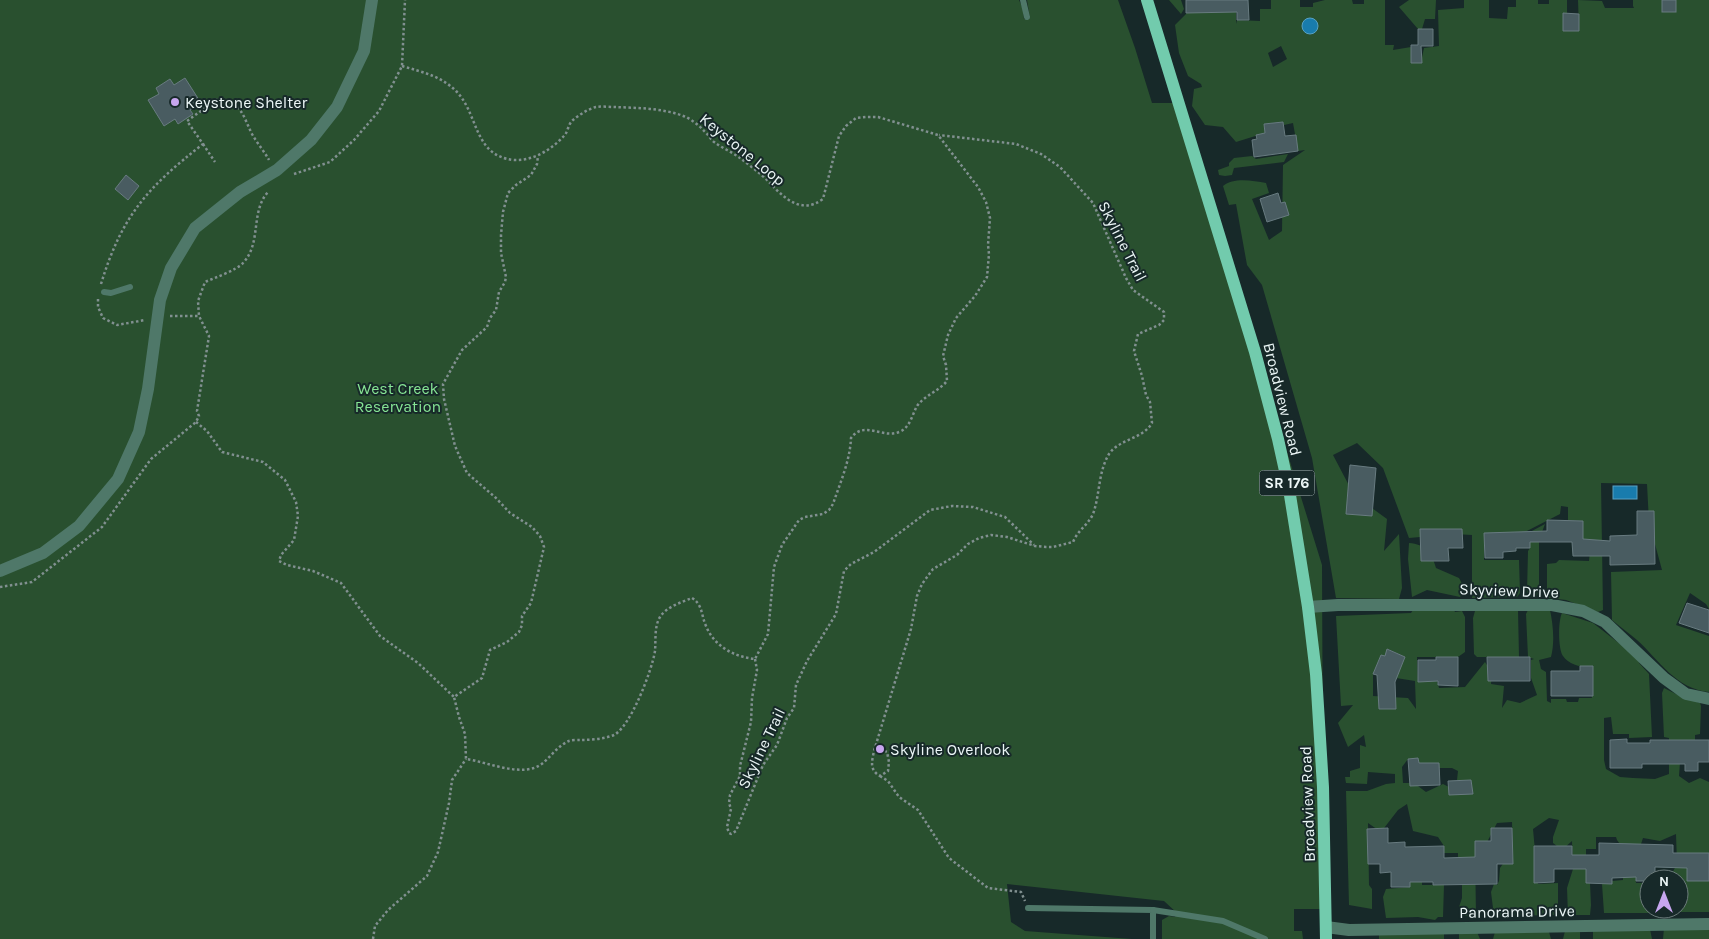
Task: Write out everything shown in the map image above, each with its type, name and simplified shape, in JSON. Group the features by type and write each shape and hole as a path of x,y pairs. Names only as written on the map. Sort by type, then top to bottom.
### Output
{"main road":[{"name":"Broadview Road","path":"1147,0 1231,273 1268,401 1288,489 1308,608 1316,674 1322,763 1326,933"}],"street":[{"path":"0,571 43,553 79,526 118,479 139,432 148,390 160,300 171,268 195,228 240,192 277,170 311,140 338,107 364,51 372,0"},
{"name":"Skyview Drive","path":"1308,608 1338,605 1552,605 1583,611 1605,622 1664,678 1686,694 1709,699"},
{"name":"Panorama Drive","path":"1326,933 1349,930 1709,924"}],"lane":[{"path":"1023,0 1027,17"},
{"path":"104,292 111,293 130,287"},
{"path":"1028,908 1153,910 1223,921 1264,939"},
{"path":"1153,910 1153,939"}],"path":[{"path":"293,174 330,162 354,140 379,111 402,66 405,0"},
{"path":"402,66 430,74 446,82 458,92 477,131 495,155 515,160 538,156 537,164 530,175 516,185 508,194 505,203 501,235 506,277 499,292 496,310 486,327 462,350 443,384 444,399 455,446 466,473 496,498 510,513 532,527 540,536 544,552 531,603 522,616 522,625 519,632 507,642 490,650 482,678 454,697"},
{"path":"215,162 187,121 219,98 230,101 242,111 252,134 272,163"},
{"name":"Keystone Loop","path":"538,156 565,135 571,122 580,115 597,107 655,110 686,118 704,130 712,142 738,157 770,183 781,195 792,202 809,206 823,199 839,136 846,126 856,118 878,116 938,135"},
{"path":"466,758 491,766 520,770 532,768 543,763 550,755 569,741 592,740 615,734 631,715 649,673 655,651 656,630 660,616 686,600 692,598 702,609 705,624 710,635 724,649 738,656 755,659 768,634 774,567 782,545 799,520 805,516 823,514 833,504 846,466 851,438 854,434 858,431 869,430 890,433 899,432 909,424 923,399 945,383 948,378 943,356 948,334 956,318 985,282 988,266 989,209 978,187 938,135"},
{"name":"Skyline Trail","path":"755,659 757,670 752,698 751,722 740,766 740,776 730,795 731,809 727,830 731,834 736,830 763,765 777,745 787,718 794,708 796,685 807,661 836,614 844,571 851,564 874,552 930,510 952,506 973,507 1005,517 1035,546 1046,548 1073,542 1076,534 1090,521 1104,468 1110,453 1127,440 1144,432 1152,423 1150,402 1146,396 1134,351 1138,334 1159,325 1164,320 1164,312 1133,290 1093,203 1060,167 1040,154 1016,144 938,135"},
{"path":"149,320 117,325 103,318 98,307 99,291 108,260 122,230 149,190 203,144"},
{"path":"0,587 32,582 102,527 151,460 196,422 209,336 199,316 198,301 205,282 243,264 255,243 258,209 268,191"},
{"path":"166,315 199,316"},
{"path":"196,422 206,431 222,452 263,462 285,480 296,502 298,516 294,540 281,555 279,561 287,566 313,572 342,582 380,636 418,663 454,697 458,717 465,734 466,758 452,780 438,852 427,876 388,910 375,926 373,939"},
{"path":"1028,908 1021,892 988,888 949,858 918,810 899,797 888,781 874,773 871,766 911,629 917,596 922,584 933,569 957,555 968,544 979,538 991,535 1007,537 1035,546"},
{"path":"880,749 887,752 889,762 888,771 880,776"}],"green space":[{"name":"West Creek Reservation","path":"0,0 1019,0 1023,9 1024,19 1030,18 1027,0 1118,0 1152,103 1179,103 1322,565 1323,787 1327,909 1294,909 1294,931 1302,931 1303,939 1162,939 1162,920 1169,916 1175,917 1177,913 1164,901 1007,884 1011,922 1025,931 1132,939 0,939"},
{"path":"1169,0 1181,0 1184,9 1181,14"},
{"path":"1271,0 1300,0 1300,7 1313,7 1313,3 1325,0 1352,0 1353,4 1364,4 1364,0 1385,0 1385,45 1394,45 1393,50 1411,47 1411,63 1421,62 1424,48 1439,46 1438,10 1464,8 1464,0 1489,0 1489,18 1507,19 1508,7 1516,7 1516,0 1538,0 1538,4 1549,4 1549,0 1567,0 1567,13 1579,30 1578,0 1602,1 1605,8 1634,8 1633,0 1709,0 1709,609 1706,604 1690,593 1676,625 1709,636 1709,692 1697,690 1678,680 1637,640 1612,620 1611,572 1662,570 1649,522 1647,484 1601,483 1603,610 1598,612 1566,600 1549,598 1547,593 1547,564 1556,563 1559,560 1589,561 1591,540 1583,539 1583,521 1568,520 1568,507 1561,506 1560,514 1515,537 1484,535 1484,560 1519,560 1520,593 1517,597 1472,598 1472,535 1454,534 1409,538 1383,468 1357,443 1333,455 1354,495 1387,519 1384,551 1399,534 1402,588 1399,599 1336,598 1312,458 1262,285 1247,265 1236,204 1229,205 1223,186 1233,181 1266,183 1269,193 1252,199 1269,240 1282,231 1283,165 1305,150 1298,151 1293,123 1284,125 1283,122 1264,124 1265,133 1236,142 1223,127 1205,125 1192,106 1194,89 1202,87 1201,84 1188,76 1179,53 1175,25 1192,8 1236,8 1236,24 1237,20 1260,21 1260,9 1271,9","holes":["1281,46 1287,59 1273,67 1268,53"]},
{"path":"1409,0 1436,0 1435,19 1425,19 1422,29 1418,29 1399,7"},
{"path":"1288,154 1284,162 1234,168 1232,175 1219,175 1218,170 1229,166 1229,163 1234,158 1252,156 1256,159"},
{"path":"1545,524 1539,540 1539,592 1536,597 1529,597 1527,592 1530,532"},
{"path":"1409,543 1424,547 1430,554 1436,568 1459,578 1465,589 1460,597 1427,590 1412,597 1408,559"},
{"path":"1453,608 1455,612 1462,611 1465,617 1465,652 1458,657 1417,657 1418,681 1437,681 1439,688 1465,687 1485,662 1492,673 1491,684 1504,686 1502,708 1507,700 1520,703 1537,695 1531,678 1531,660 1534,659 1528,657 1526,614 1528,610 1550,610 1553,633 1551,657 1539,660 1541,669 1546,672 1547,701 1551,703 1551,699 1566,699 1567,702 1578,702 1579,698 1592,698 1588,667 1571,663 1565,659 1561,652 1559,635 1562,613 1593,623 1638,658 1639,663 1649,674 1652,737 1629,738 1629,734 1613,734 1611,717 1604,718 1604,760 1606,769 1620,777 1655,779 1669,774 1669,738 1664,737 1662,693 1664,688 1700,703 1700,734 1695,735 1695,741 1680,762 1679,776 1689,783 1700,778 1709,782 1709,912 1689,912 1689,869 1674,869 1677,864 1676,834 1660,841 1643,838 1640,847 1635,847 1636,883 1639,883 1639,913 1604,913 1602,884 1611,884 1612,881 1623,880 1622,847 1616,837 1596,837 1596,849 1586,849 1586,882 1590,883 1590,915 1568,915 1567,888 1573,869 1572,841 1562,850 1553,843 1553,837 1559,820 1549,818 1533,829 1538,884 1558,883 1558,915 1494,916 1491,892 1494,884 1497,885 1499,881 1500,868 1507,858 1513,857 1512,822 1497,823 1485,846 1475,849 1476,916 1460,916 1462,860 1458,859 1458,853 1444,853 1444,846 1438,837 1413,831 1407,804 1398,810 1381,832 1368,823 1369,885 1372,889 1372,909 1349,905 1346,791 1367,791 1386,784 1395,783 1395,774 1368,772 1367,784 1346,783 1345,777 1350,777 1350,771 1360,768 1360,745 1366,747 1364,735 1348,747 1338,723 1353,705 1341,706 1336,616 1411,613 1413,610","holes":["1388,649 1405,657 1396,678 1415,681 1416,709 1408,698 1373,696 1373,674 1381,655 1385,656","1408,759 1418,759 1419,763 1439,768 1452,768 1458,771 1457,780 1471,780 1472,794 1455,790 1443,784 1426,792 1414,783 1403,783 1402,767"]},
{"path":"1518,610 1519,657 1477,657 1474,654 1473,618 1475,611"},
{"path":"1422,850 1422,885 1444,885 1443,917 1438,917 1435,920 1418,917 1386,918 1383,897 1386,889 1410,887 1409,869"},
{"path":"1664,928 1709,928 1709,939 1663,939"},
{"path":"1650,929 1652,939 1593,939 1593,930"},
{"path":"1565,931 1580,931 1580,939 1563,939"},
{"path":"1477,932 1480,939 1459,939 1459,933"},
{"path":"1495,932 1549,932 1551,939 1493,939"},
{"path":"1444,933 1444,939 1379,939 1379,935"}],"water":[{"path":"1310,18 1316,20 1318,26 1316,32 1310,34 1304,32 1302,26 1304,20"},
{"path":"1613,486 1637,486 1637,499 1613,499"}],"building":[{"path":"1186,0 1248,0 1249,20 1237,20 1237,12 1186,13"},
{"path":"1662,0 1676,0 1676,12 1662,12"},
{"path":"1563,13 1579,14 1579,31 1563,31"},
{"path":"1418,29 1433,29 1433,46 1421,46 1422,63 1411,63 1411,45 1418,45"},
{"name":"Keystone Shelter","path":"185,78 201,103 190,110 193,114 178,124 175,119 164,126 148,100 159,94 156,88 170,79 174,85"},
{"path":"1283,122 1285,136 1296,135 1298,151 1254,157 1252,140 1257,139 1256,135 1265,133 1264,124"},
{"path":"126,175 139,186 128,200 115,189"},
{"path":"1278,193 1281,203 1285,202 1289,215 1267,222 1260,199"},
{"path":"1350,465 1376,468 1372,516 1346,514"},
{"path":"1637,511 1654,511 1655,564 1610,565 1610,556 1573,556 1572,542 1530,542 1530,548 1516,548 1516,551 1503,552 1503,558 1485,558 1484,533 1547,531 1547,520 1583,521 1583,539 1610,541 1610,536 1637,535"},
{"path":"1420,529 1462,529 1463,548 1448,548 1449,561 1421,561"},
{"path":"1687,603 1709,610 1709,633 1679,623"},
{"path":"1387,649 1405,657 1395,682 1396,709 1379,709 1377,675 1373,674 1381,655 1385,656"},
{"path":"1436,657 1458,657 1458,686 1438,685 1438,681 1418,682 1418,660 1436,660"},
{"path":"1487,657 1530,657 1530,681 1488,681"},
{"path":"1580,666 1593,666 1593,696 1551,696 1551,671 1580,671"},
{"path":"1627,739 1627,743 1650,743 1650,740 1709,740 1709,762 1698,762 1698,771 1685,771 1685,764 1642,764 1642,768 1610,768 1610,740"},
{"path":"1418,758 1419,763 1439,763 1440,785 1410,786 1408,759"},
{"path":"1471,780 1473,794 1449,795 1448,781"},
{"path":"1388,828 1388,843 1405,842 1405,847 1444,846 1444,858 1475,857 1475,841 1491,841 1491,828 1512,828 1513,864 1497,864 1497,884 1433,885 1433,882 1410,882 1410,887 1391,887 1391,872 1380,873 1380,864 1368,864 1367,829"},
{"path":"1599,843 1673,845 1673,853 1709,853 1709,881 1689,881 1689,869 1687,868 1655,867 1655,869 1639,869 1639,881 1636,881 1636,877 1612,878 1612,884 1586,883 1586,869 1554,869 1554,882 1534,883 1534,846 1572,846 1572,855 1599,855"}],"place":[{"name":"Keystone Shelter","path":"175,102"},
{"name":"Skyline Overlook","path":"880,749"}]}
